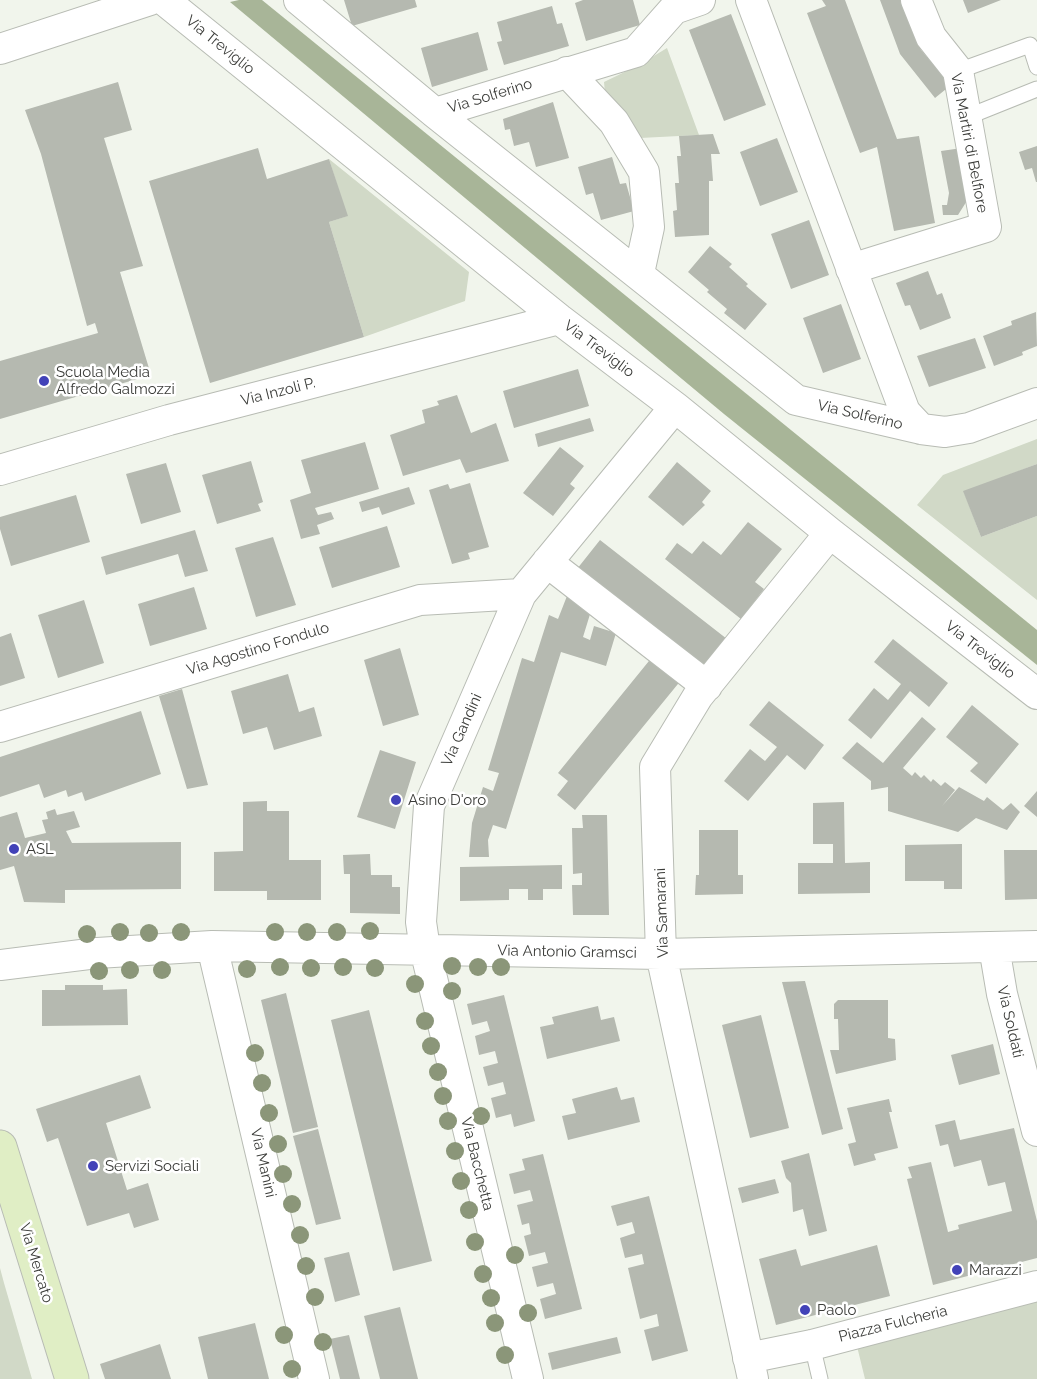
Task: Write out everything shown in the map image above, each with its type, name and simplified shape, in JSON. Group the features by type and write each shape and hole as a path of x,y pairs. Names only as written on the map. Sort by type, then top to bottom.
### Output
{"street":[{"path":"0,48 150,0"},
{"name":"Via Treviglio","path":"164,0 559,319 675,407 830,533 1037,694"},
{"name":"Via Solferino","path":"299,0 435,113 796,400 921,429"},
{"name":"Via Solferino","path":"435,113 636,52 674,9 700,0"},
{"name":"Via Solferino","path":"751,0 905,412 921,429"},
{"name":"Via Martiri di Belfiore","path":"851,269 986,227 958,71 931,37 916,0"},
{"path":"567,72 614,122 644,172 649,227 639,273"},
{"name":"Via Inzoli P.","path":"0,470 169,420 559,319"},
{"path":"921,429 945,432 969,428 1037,403"},
{"name":"Via Gandini","path":"424,949 421,922 429,806 521,594 675,407"},
{"name":"Via Samarani","path":"750,1368 661,954 655,767 707,686 830,533"},
{"path":"547,562 707,686"},
{"name":"Via Agostino Fondulo","path":"0,727 420,600 521,594"},
{"name":"Via Antonio Gramsci","path":"0,944 97,953"},
{"name":"Via Antonio Gramsci","path":"0,965 97,953 212,946 661,954 1037,946"},
{"name":"Via Manini","path":"212,946 314,1379"},
{"name":"Via Soldati","path":"994,947 1002,994 1037,1131"},
{"name":"Via Bacchetta","path":"424,949 528,1379"},
{"name":"Via Mercato","path":"0,1147 72,1379"},
{"name":"Piazza Fulcheria","path":"750,1368 812,1345 1037,1286"}],"lane":[{"path":"958,71 1030,45 1037,67"},
{"path":"967,117 1037,88"},
{"path":"812,1345 820,1379"}],"shaded area":[{"path":"262,0 1037,630 1037,665 724,414 230,2"},
{"path":"667,48 699,135 640,138 605,93 604,82"},
{"path":"329,159 469,272 465,301 364,337 329,222 347,216"},
{"path":"1037,439 1037,464 964,492 981,537 1037,516 1037,600 917,505 943,475"},
{"path":"0,1268 4,1283 32,1379 0,1379"},
{"path":"1037,1286 1037,1379 865,1379 854,1334"}],"building":[{"path":"344,0 415,0 417,7 352,26"},
{"path":"583,0 633,0 640,25 586,41 575,3"},
{"path":"822,0 845,0 897,139 919,136 935,223 894,231 877,147 860,153 807,13 826,6"},
{"path":"880,0 902,0 921,50 951,85 935,98 900,54"},
{"path":"963,0 1001,0 968,13"},
{"path":"552,6 557,24 562,23 569,46 504,65 497,42 502,41 497,22"},
{"path":"731,14 766,105 724,121 689,30"},
{"path":"478,32 488,70 432,87 421,48"},
{"path":"118,82 132,130 104,138 143,266 120,272 151,375 0,419 0,361 98,333 95,323 87,326 41,154 25,110"},
{"path":"553,102 569,158 536,167 529,142 514,146 510,129 505,130 503,119"},
{"path":"713,134 720,154 711,154 713,181 709,181 709,235 675,237 673,211 677,210 675,183 679,183 677,156 681,156 679,136"},
{"path":"777,138 798,192 760,206 740,152"},
{"path":"1037,146 1036,182 1032,168 1025,170 1019,152"},
{"path":"258,148 267,179 329,159 348,216 329,222 364,337 210,383 149,181"},
{"path":"962,148 970,196 958,215 943,215 942,205 947,205 949,193 941,151"},
{"path":"612,157 620,184 626,183 634,211 601,220 593,193 586,195 578,167"},
{"path":"809,220 829,275 791,289 771,234"},
{"path":"710,246 732,264 729,267 767,304 745,330 724,313 727,309 688,272"},
{"path":"928,271 937,295 942,293 951,318 920,330 910,305 905,306 896,283"},
{"path":"841,304 861,359 823,373 803,318"},
{"path":"1036,312 1037,346 1022,352 1023,355 994,366 983,336 1012,325 1011,321"},
{"path":"975,338 986,368 929,387 917,356"},
{"path":"578,369 589,406 514,428 503,391"},
{"path":"457,395 471,433 496,423 509,461 466,473 460,459 403,476 390,435 425,423 422,410 439,405 437,401"},
{"path":"590,418 594,431 538,447 535,434"},
{"path":"365,442 379,489 315,508 318,515 331,512 334,519 317,525 320,534 301,539 290,500 311,493 301,460"},
{"path":"560,447 584,466 570,484 575,488 553,516 523,493"},
{"path":"251,461 263,502 258,504 261,511 217,524 202,475"},
{"path":"677,462 711,491 702,502 705,505 683,526 648,497"},
{"path":"166,463 181,512 141,524 126,474"},
{"path":"1037,464 1037,516 981,537 963,491"},
{"path":"470,483 489,547 468,553 470,559 452,564 429,490 448,484 450,489"},
{"path":"409,487 415,504 382,515 379,507 362,512 359,502"},
{"path":"76,495 90,542 11,566 0,529 0,517"},
{"path":"748,522 782,549 755,582 764,589 741,619 665,559 677,543 692,554 703,541 721,555"},
{"path":"387,526 400,567 332,588 319,547"},
{"path":"195,530 208,571 185,577 178,554 106,575 101,557"},
{"path":"273,537 296,605 256,617 235,548"},
{"path":"600,540 727,639 704,667 577,569"},
{"path":"194,587 207,629 150,646 138,604"},
{"path":"567,596 591,611 583,637 590,640 594,626 616,633 606,666 561,652 506,829 493,825 488,840 489,857 469,857 472,823 483,787 493,791 499,773 488,770 522,658 534,662 549,615 558,619"},
{"path":"84,600 104,663 58,678 38,615"},
{"path":"11,633 25,678 0,686 0,637"},
{"path":"893,639 948,683 929,707 910,691 871,739 848,720 874,688 888,700 901,684 874,662"},
{"path":"400,648 419,715 383,726 364,660"},
{"path":"653,656 682,679 575,810 557,795 568,781 558,773"},
{"path":"288,674 299,712 314,707 322,736 274,750 267,727 243,734 231,691"},
{"path":"182,689 208,785 187,789 159,696"},
{"path":"769,701 824,745 805,770 787,755 748,801 724,781 750,749 765,761 777,747 749,725"},
{"path":"972,705 1019,744 986,784 970,771 978,763 946,737"},
{"path":"141,711 161,774 85,801 82,792 68,797 66,790 44,798 39,784 0,797 0,757"},
{"path":"922,717 936,729 903,768 912,776 915,772 921,778 924,775 931,782 933,779 941,786 945,782 955,790 942,806 959,787 984,801 987,797 1003,810 1011,803 1020,812 1007,830 976,818 958,832 888,811 888,787 871,790 871,781 842,758 857,742 883,763"},
{"path":"380,750 416,762 395,829 357,817"},
{"path":"1037,791 1037,817 1024,806"},
{"path":"267,801 267,811 289,811 289,860 321,860 321,900 267,900 267,891 214,891 214,852 243,851 243,802"},
{"path":"844,802 845,863 870,862 870,893 798,894 798,863 833,863 833,844 813,844 813,803"},
{"path":"55,809 57,815 74,811 80,827 66,831 72,843 181,842 181,889 65,890 65,903 24,902 14,866 0,870 0,817 17,812 25,838 46,833 42,820 48,819 46,812"},
{"path":"582,815 607,815 609,915 573,915 572,885 582,885 582,873 573,874 572,828 583,828"},
{"path":"699,830 738,830 738,875 743,875 743,894 695,895 696,875 699,875"},
{"path":"962,844 962,889 944,889 944,881 905,881 905,845"},
{"path":"1004,850 1037,850 1037,899 1005,900"},
{"path":"370,854 371,875 392,875 392,887 400,887 400,914 350,913 350,874 344,874 343,855"},
{"path":"562,865 562,889 543,889 543,900 528,900 528,889 509,889 509,900 460,901 460,867"},
{"path":"805,981 843,1129 822,1135 782,982"},
{"path":"65,985 103,985 103,990 127,989 128,1025 42,1026 42,990 65,990"},
{"path":"286,993 318,1127 293,1133 261,1000"},
{"path":"504,995 535,1121 514,1127 511,1114 496,1118 491,1098 506,1094 503,1082 488,1086 483,1067 498,1063 495,1051 479,1055 475,1036 490,1031 487,1021 472,1025 467,1004"},
{"path":"838,1000 888,1000 888,1038 895,1039 896,1060 836,1074 830,1050 839,1050 838,1019 834,1019 834,1004"},
{"path":"598,1006 601,1020 614,1017 620,1041 547,1059 540,1027 554,1024 552,1017"},
{"path":"369,1010 432,1261 393,1271 331,1020"},
{"path":"761,1015 789,1128 750,1138 722,1025"},
{"path":"993,1044 1000,1074 959,1085 951,1055"},
{"name":"Servizi Sociali","path":"140,1075 151,1108 106,1123 127,1190 148,1183 159,1220 134,1228 129,1213 87,1226 58,1138 47,1142 36,1109"},
{"path":"617,1087 621,1100 634,1097 640,1122 568,1140 562,1116 576,1113 572,1099"},
{"path":"889,1099 892,1112 889,1112 898,1148 874,1154 876,1160 854,1166 848,1144 856,1142 847,1108"},
{"path":"955,1120 960,1140 1014,1128 1037,1221 1037,1258 933,1285 907,1179 912,1178 908,1167 931,1162 948,1232 959,1229 958,1225 1012,1211 1005,1182 988,1186 981,1160 954,1167 948,1144 940,1146 935,1125"},
{"path":"318,1129 341,1219 316,1225 293,1136"},
{"path":"809,1153 827,1231 809,1236 803,1209 793,1212 791,1183 786,1178 781,1161"},
{"path":"543,1154 582,1309 545,1319 540,1299 556,1294 553,1283 537,1287 532,1267 548,1263 545,1252 529,1256 524,1236 531,1234 529,1223 522,1225 517,1205 533,1201 530,1190 514,1194 509,1174 525,1170 522,1159"},
{"path":"775,1179 779,1193 742,1203 738,1188"},
{"path":"649,1196 688,1351 652,1361 644,1330 659,1326 657,1314 640,1319 628,1268 644,1264 642,1254 625,1258 620,1238 635,1233 632,1222 617,1226 611,1206"},
{"path":"877,1245 890,1296 776,1325 759,1259 796,1249 801,1266"},
{"path":"349,1252 360,1295 335,1302 324,1258"},
{"path":"400,1307 418,1379 380,1379 364,1316"},
{"path":"255,1323 269,1379 208,1379 198,1337"},
{"path":"349,1335 360,1379 340,1379 330,1339"},
{"path":"617,1337 621,1353 552,1370 548,1353"},
{"path":"160,1344 171,1379 105,1379 100,1364"}],"place":[{"name":"Scuola Media Alfredo Galmozzi","path":"44,381"},
{"name":"Asino D'oro","path":"396,800"},
{"name":"ASL","path":"14,849"},
{"name":"Servizi Sociali","path":"93,1166"},
{"name":"Marazzi","path":"957,1270"},
{"name":"Paolo","path":"805,1310"}]}
